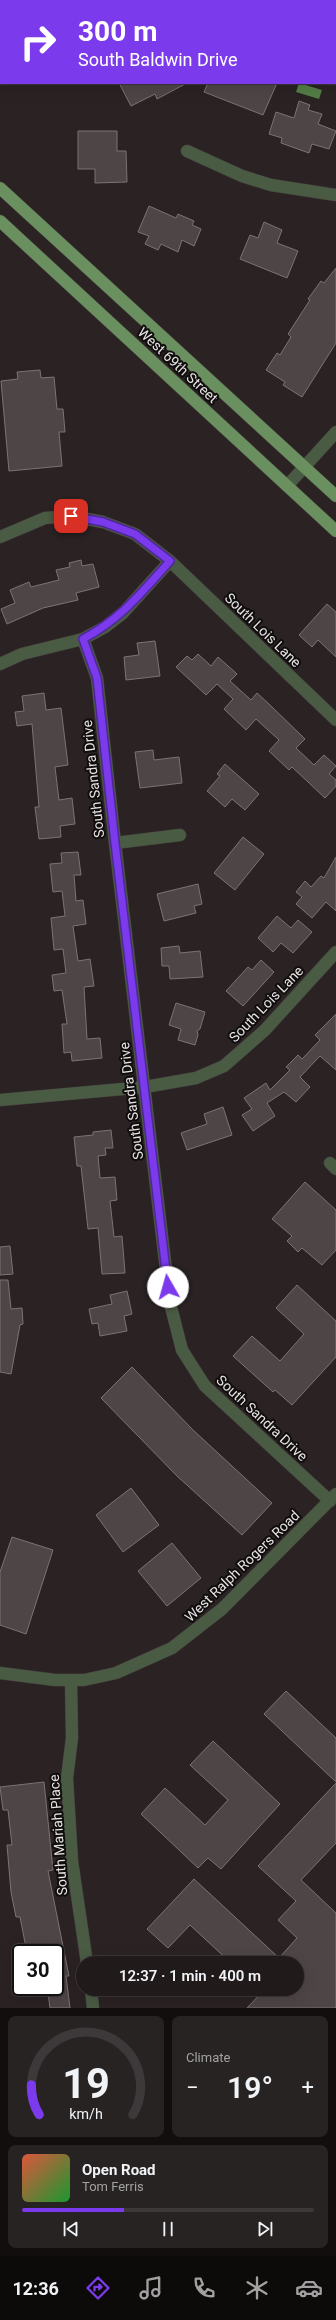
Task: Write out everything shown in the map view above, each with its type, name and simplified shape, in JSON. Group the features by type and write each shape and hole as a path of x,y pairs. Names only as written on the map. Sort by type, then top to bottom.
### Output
{"main road":[{"name":"West 69th Street","path":"0,188 336,496"},
{"name":"West 69th Street","path":"0,221 336,531"}],"street":[{"path":"187,151 242,176 271,184 336,195"},
{"path":"287,486 305,468 336,432"},
{"name":"South Lois Lane","path":"0,537 45,518 71,516 103,522 135,534 170,561 336,720"},
{"path":"0,664 22,654 83,639 105,627 123,613 170,561"},
{"name":"South Sandra Drive","path":"83,639 97,678 115,843 170,1303 182,1350 205,1386 333,1498"},
{"path":"115,843 180,835"},
{"name":"South Lois Lane","path":"0,1100 145,1087 196,1078 224,1066 265,1030 336,952"},
{"name":"West Ralph Rogers Road","path":"0,1673 22,1677 71,1681 116,1673 172,1648 222,1609 333,1498"},
{"name":"South Mariah Place","path":"71,1681 72,1738 68,1785 72,1860 86,1956"},
{"path":"92,1996 93,2008"}],"shaded area":[{"path":"299,84 322,90 319,99 296,92"}],"building":[{"path":"120,84 185,84 157,99 155,94 131,106"},
{"path":"208,84 277,84 263,115 204,92"},
{"path":"299,101 310,105 308,110 322,114 318,124 336,131 329,149 312,144 309,153 281,143 282,138 269,134 276,112 294,118"},
{"path":"78,131 117,131 117,151 126,151 127,182 95,183 95,169 78,169"},
{"path":"149,206 176,218 178,214 194,221 192,225 201,229 194,246 182,240 178,252 161,244 158,250 145,244 149,236 138,232"},
{"path":"264,222 282,230 277,243 298,251 287,278 240,259 250,235 258,238"},
{"path":"336,268 336,343 302,397 283,385 285,382 266,370 277,353 280,355 291,337 288,334 310,300 308,299 321,281 324,283"},
{"path":"40,370 41,378 54,377 57,409 63,409 65,432 59,432 62,466 9,471 1,381 18,379 17,372"},
{"path":"81,560 82,566 93,564 99,587 76,593 78,600 43,608 7,624 1,609 15,603 10,590 29,582 31,587 59,580 56,570 70,567 69,563"},
{"path":"327,604 336,612 336,657 318,640 312,647 299,635"},
{"path":"155,641 160,676 126,680 124,657 139,655 137,643"},
{"path":"198,654 211,666 218,657 237,674 230,681 251,700 257,693 270,705 305,739 296,748 314,765 324,755 336,766 329,774 336,780 336,786 325,798 292,767 289,770 269,751 279,740 256,719 246,730 224,709 233,699 217,684 206,695 176,667 187,656 192,660"},
{"path":"44,693 46,710 61,708 68,765 55,767 59,800 72,798 75,824 60,826 61,837 39,839 35,807 39,807 32,724 17,726 15,712 24,711 22,696"},
{"path":"153,750 154,760 179,757 182,783 140,788 135,752"},
{"path":"225,764 259,794 245,810 232,799 225,807 207,791 220,776 217,774"},
{"path":"243,837 264,854 235,890 214,873"},
{"path":"78,852 81,875 74,875 76,901 83,900 86,924 73,926 78,961 90,959 94,986 84,987 87,1039 100,1038 102,1058 72,1061 71,1052 64,1053 62,1024 67,1024 62,990 54,991 52,975 66,973 63,949 54,950 51,918 65,916 62,891 53,892 50,864 62,863 61,853"},
{"path":"336,857 336,911 326,902 312,918 296,904 302,897 296,892 305,881 311,887 321,876 324,878"},
{"path":"198,884 202,904 194,906 196,913 164,921 157,894"},
{"path":"277,916 291,928 298,920 312,932 293,953 281,943 273,952 258,938"},
{"path":"179,946 180,953 200,951 203,977 170,979 169,966 162,966 161,948"},
{"path":"261,960 274,972 243,1006 226,991 248,967 252,970"},
{"path":"176,1003 205,1012 200,1029 197,1031 198,1035 195,1045 178,1040 181,1029 169,1025"},
{"path":"336,1014 336,1070 320,1056 300,1077 310,1087 296,1102 284,1092 267,1103 275,1116 253,1131 242,1115 252,1109 244,1098 266,1083 270,1090 290,1070 286,1067 298,1055 302,1059 320,1040 315,1035"},
{"path":"223,1107 232,1135 187,1150 181,1133 207,1124 204,1114"},
{"path":"111,1130 113,1148 105,1148 106,1155 98,1156 100,1178 115,1177 117,1200 110,1201 114,1237 122,1236 125,1273 102,1274 98,1228 88,1229 81,1166 77,1166 74,1137 93,1135 93,1132"},
{"path":"305,1182 336,1210 336,1250 322,1265 302,1248 298,1252 287,1241 292,1236 272,1219"},
{"path":"10,1246 13,1274 0,1275 0,1247"},
{"path":"0,1280 8,1280 11,1309 22,1308 23,1324 20,1325 11,1374 0,1372"},
{"path":"297,1285 336,1321 336,1357 292,1405 275,1390 273,1392 233,1356 252,1336 280,1361 304,1334 276,1308"},
{"path":"127,1291 132,1314 124,1316 127,1331 100,1336 98,1323 92,1324 89,1309 112,1304 110,1295"},
{"path":"132,1367 193,1430 272,1503 242,1535 177,1476 101,1398"},
{"path":"131,1488 159,1525 123,1552 96,1515"},
{"path":"12,1537 53,1550 26,1634 0,1625 0,1572"},
{"path":"172,1543 201,1578 167,1606 138,1571"},
{"path":"286,1691 336,1738 336,1782 264,1714"},
{"path":"213,1741 280,1804 221,1869 208,1858 198,1868 141,1814 165,1788 205,1825 228,1800 190,1765"},
{"path":"44,1782 53,1870 48,1871 63,1944 25,1944 20,1917 16,1917 11,1892 7,1845 12,1845 8,1810 3,1810 0,1787"},
{"path":"336,1783 336,1843 301,1880 336,1913 336,2008 247,2008 258,1996 304,1996 304,1956 281,1956 297,1938 278,1920 296,1901 258,1866"},
{"path":"194,1879 277,1956 223,1956 190,1925 168,1948 147,1929"},
{"path":"64,1951 69,1976 66,1976 70,2008 50,2008 48,1996 64,1996"}],"route":[{"path":"71,516 103,522 135,534 170,561 123,613 105,627 83,639 97,678 115,843 168,1287"}]}
